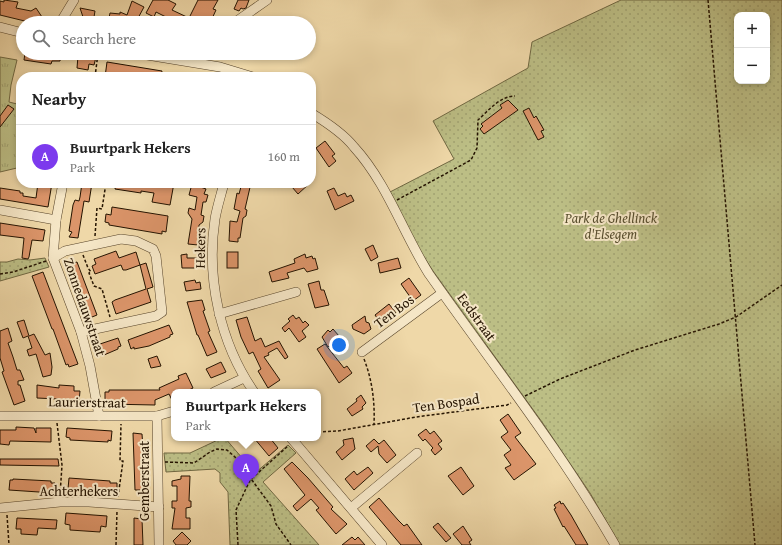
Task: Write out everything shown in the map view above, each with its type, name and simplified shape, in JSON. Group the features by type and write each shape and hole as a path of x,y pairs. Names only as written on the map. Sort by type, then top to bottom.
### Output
{"street":[{"path":"65,16 74,0"},
{"path":"244,16 267,0"},
{"path":"0,27 16,31"},
{"path":"180,60 220,66 238,72"},
{"name":"Eedstraat","path":"316,116 354,146 380,182 413,249 442,293 520,398 586,496 614,545"},
{"name":"Zonnedauwstraat","path":"62,188 56,220 53,258 81,332 90,366 99,416"},
{"name":"Hekers","path":"223,188 215,219 213,268 219,314 229,345 244,378 252,389"},
{"path":"0,210 56,220"},
{"path":"53,258 65,251 120,239 136,240 153,249 156,256 162,312 156,316 81,332"},
{"path":"219,314 296,292"},
{"name":"Ten Bos","path":"362,352 442,293"},
{"path":"220,389 244,378"},
{"name":"Laurierstraat","path":"0,414 121,417 158,416 171,412"},
{"name":"Gemberstraat","path":"158,416 158,545"},
{"path":"293,441 382,545"},
{"path":"351,508 417,453"},
{"name":"Achterhekers","path":"3,507 60,502 159,507"}],"path":[{"path":"708,0 755,545"},
{"path":"95,72 97,60"},
{"path":"390,204 471,160 477,148 478,120 493,106 508,96 515,96"},
{"path":"96,245 94,231 97,208 102,209 105,188"},
{"path":"80,248 91,272 89,272 94,286 102,289 113,325"},
{"path":"0,274 13,272 53,258"},
{"name":"Ten Bospad","path":"321,432 338,431 374,424 507,405 560,379 636,350 719,324 736,317 782,285"},
{"path":"362,352 371,379 375,410 374,424"},
{"path":"56,415 62,465 60,502"},
{"path":"116,545 117,504 123,461 120,461 121,417"},
{"path":"238,545 236,510 250,480 291,441"},
{"path":"159,462 194,463 210,452 218,449 227,450 235,457 250,480 271,506 276,524 291,545"},
{"path":"3,507 9,545"}],"green space":[{"name":"Park de Ghellinck d'Elsegem","path":"621,0 782,0 782,545 620,545 590,493 542,422 433,271 417,246 390,192 454,159 433,121 528,68 532,42"},
{"path":"0,57 17,60 11,85 9,102 16,104 16,168 0,172"},
{"path":"45,258 49,267 0,281 0,262 18,259 30,260"},
{"path":"216,441 228,441 255,473 288,445 296,453 263,482 319,545 230,545 228,492 220,482 220,473 215,469 166,472 164,453 190,453"}],"building":[{"path":"4,0 18,2 16,8 31,11 36,8 41,16 16,16 16,19 0,15 0,1 4,2"},
{"path":"153,0 168,0 176,4 172,10 185,16 164,16 156,12 154,16 152,16 146,13"},
{"path":"198,0 218,0 213,9 216,10 213,16 190,16"},
{"path":"238,0 249,0 246,8 241,8 239,11 234,9"},
{"path":"132,1 144,7 139,16 109,16 110,13 120,14 120,12 127,15"},
{"path":"80,8 95,11 94,16 83,16"},
{"path":"24,60 60,60 52,61 51,64"},
{"path":"78,60 95,60 94,65 89,64 88,70 77,68"},
{"path":"107,62 162,71 162,72 106,72"},
{"path":"508,100 518,110 484,134 480,129 483,126 481,124 502,108 500,105"},
{"path":"8,105 14,109 0,127 0,116"},
{"path":"529,108 534,118 536,116 544,130 541,131 544,137 538,140 523,111"},
{"path":"325,141 335,154 332,156 336,161 329,167 316,148"},
{"path":"0,188 20,191 20,193 23,193 23,196 36,198 37,188 51,188 48,207 0,199"},
{"path":"81,188 91,188 89,202 84,201 78,238 69,237 72,232 69,231 73,205 75,200 79,201"},
{"path":"173,188 170,205 152,202 154,193 141,191 141,193 115,189"},
{"path":"191,188 203,188 206,189 204,194 208,195 206,202 203,202 201,215 204,216 203,222 199,225 198,245 188,244 192,219 188,213 189,208 195,210 197,197 189,195"},
{"path":"241,188 250,188 245,209 247,210 246,216 243,218 240,238 238,238 238,242 229,241 230,221 237,222 240,211 234,209 237,193 239,194"},
{"path":"293,188 305,188 298,194"},
{"path":"334,188 338,196 345,193 347,197 351,195 354,201 335,210 327,191"},
{"path":"112,207 168,216 166,232 162,231 162,234 109,225 109,223 105,222 106,214 111,215"},
{"path":"0,223 45,230 43,241 32,240 28,259 22,258 24,238 0,235"},
{"path":"373,245 378,257 371,261 365,249"},
{"path":"116,251 119,258 136,252 140,265 123,270 121,265 95,274 92,266 96,264 94,259"},
{"path":"227,252 238,252 238,268 227,268"},
{"path":"187,254 187,258 200,258 200,268 182,268 181,255"},
{"path":"305,254 306,258 312,256 313,259 315,258 318,269 307,272 304,268 287,273 289,278 272,282 269,272 295,263 294,259"},
{"path":"398,258 401,268 380,273 378,263"},
{"path":"77,262 97,315 87,319 68,271 67,265"},
{"path":"146,263 153,287 147,289 151,302 116,314 112,302 146,289 140,265"},
{"path":"43,272 78,364 69,367 68,364 66,365 32,276"},
{"path":"409,278 421,295 413,301 401,284"},
{"path":"195,280 196,283 200,282 201,289 186,291 184,282"},
{"path":"319,281 321,290 324,290 329,305 315,308 308,284"},
{"path":"202,300 205,310 203,311 210,331 208,332 217,352 207,356 197,335 187,302"},
{"path":"389,304 396,313 381,324 375,315"},
{"path":"293,315 296,319 299,317 303,323 305,321 309,325 302,331 306,337 299,342 289,328 285,332 282,328 290,321 288,319"},
{"path":"365,316 366,322 369,323 371,329 364,334 353,329 352,325"},
{"path":"247,317 255,341 261,338 265,347 279,341 288,357 285,359 277,348 268,353 269,355 264,357 280,380 268,388 258,371 261,369 253,352 249,354 241,337 236,320"},
{"path":"24,320 29,336 34,334 45,355 50,353 52,367 51,375 43,377 36,354 29,356 27,350 32,348 28,336 23,338 17,322"},
{"path":"169,325 173,334 170,335 170,337 149,346 134,349 134,347 131,349 128,340"},
{"path":"8,328 12,341 8,343 17,370 20,370 24,380 18,381 18,385 20,385 25,401 14,405 2,372 4,371 0,358 0,331"},
{"path":"333,329 339,336 339,339 328,347 322,337 328,330 330,332"},
{"path":"118,338 121,346 118,347 118,349 104,355 103,352 100,354 97,345"},
{"path":"325,344 344,368 347,366 352,373 339,383 317,349"},
{"path":"157,356 161,366 151,368 148,359"},
{"path":"221,362 226,372 211,378 206,369"},
{"path":"186,373 193,388 171,389 171,398 169,394 155,400 155,405 105,404 105,392 109,392 109,390 160,390 159,388 179,379 178,376"},
{"path":"37,385 59,388 59,385 74,386 74,391 80,391 79,402 58,402 58,399 37,398"},
{"path":"361,395 366,403 362,407 363,409 352,416 347,409 357,401 356,399"},
{"path":"508,414 521,433 515,437 536,464 514,480 505,468 511,465 504,455 511,450 501,437 508,432 500,420"},
{"path":"16,427 34,428 36,433 36,428 51,428 51,442 10,441 9,445 0,444 0,430 16,430"},
{"path":"67,428 112,431 111,441 70,440 70,438 66,437"},
{"path":"426,429 430,434 434,431 442,441 438,444 442,449 435,455 431,450 433,448 425,439 423,441 418,435"},
{"path":"133,433 142,434 145,477 144,490 135,490"},
{"path":"353,438 355,449 342,460 336,452 344,445 343,440"},
{"path":"374,439 379,444 384,440 396,455 387,463 379,454 378,446 371,452 366,446"},
{"path":"256,441 272,441 278,448 269,456"},
{"path":"0,459 58,459 59,466 0,465"},
{"path":"292,462 333,507 331,509 347,524 336,534 316,510 319,508 311,499 297,511 293,506 305,495 284,469"},
{"path":"368,467 373,473 354,490 345,479 354,471 357,475"},
{"path":"461,467 474,486 463,495 448,476"},
{"path":"181,476 190,476 189,501 191,501 191,507 186,508 186,518 190,518 190,529 172,529 175,508 172,508 172,501 177,501 177,486 172,486 172,481 181,479"},
{"path":"69,478 110,481 110,483 117,483 117,492 68,489"},
{"path":"10,480 51,481 51,483 55,483 54,493 9,490"},
{"path":"379,498 404,526 407,524 422,545 401,545 369,507"},
{"path":"560,501 571,515 588,545 576,545 564,526 563,527 554,509 556,508 554,505"},
{"path":"66,513 107,516 106,527 101,526 100,532 70,530 70,525 65,524"},
{"path":"17,518 57,520 56,529 38,528 37,535 21,534 21,529 16,529"},
{"path":"134,518 142,519 143,545 134,545"},
{"path":"438,523 451,538 446,542 433,527"},
{"path":"463,526 472,540 469,542 471,545 462,545 453,534"},
{"path":"182,532 191,541 187,545 176,545 173,541"},
{"path":"352,537 355,540 358,537 365,545 342,545"}],"place":[{"name":"Buurtpark Hekers","path":"246,487"}]}
